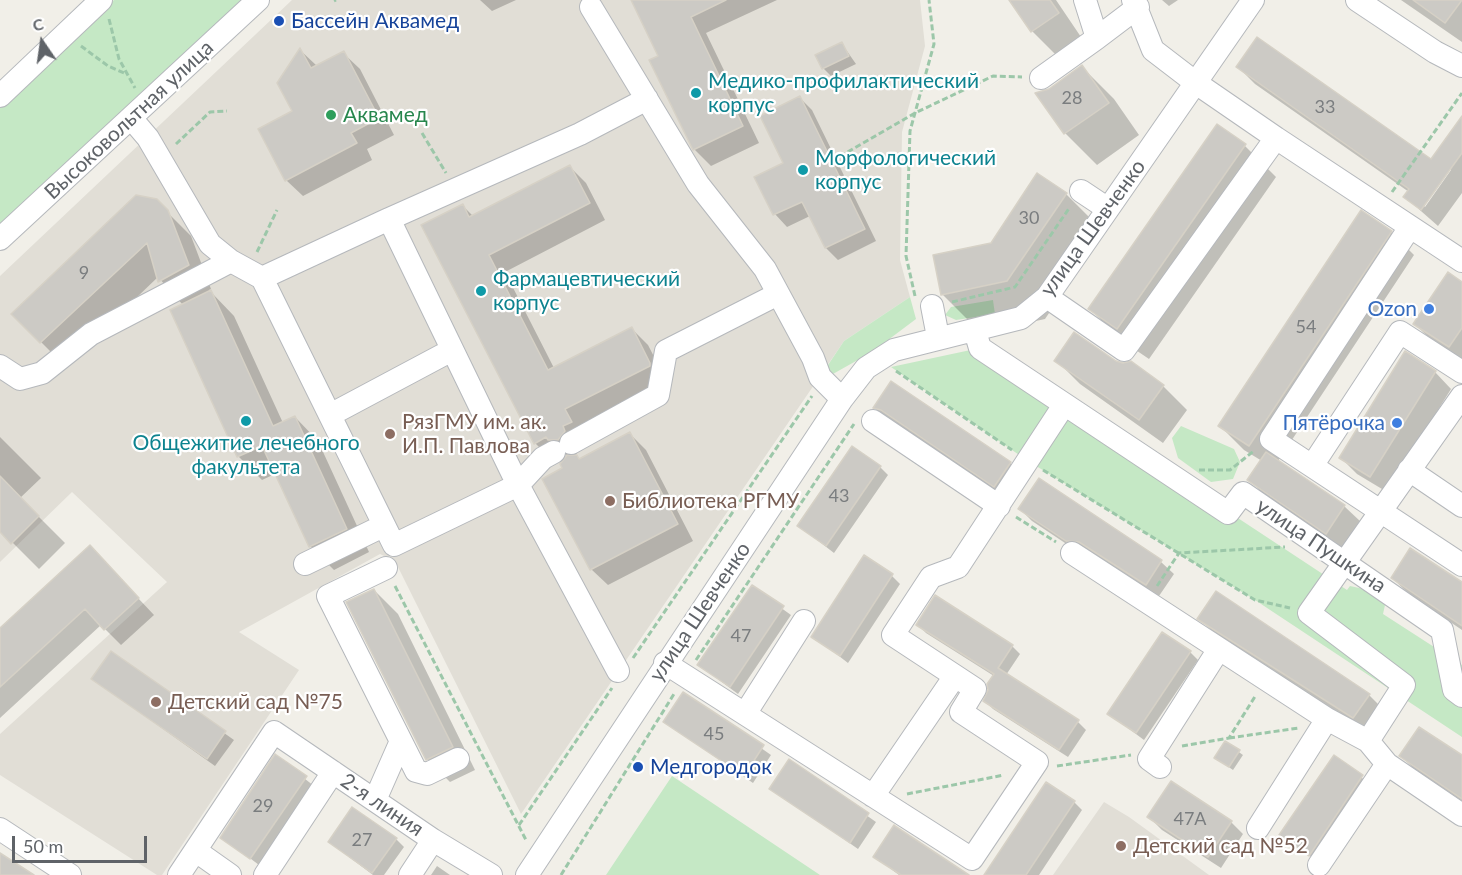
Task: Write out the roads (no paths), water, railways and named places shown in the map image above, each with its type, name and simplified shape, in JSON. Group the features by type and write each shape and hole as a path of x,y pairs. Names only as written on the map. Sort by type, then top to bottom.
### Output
{"street":[{"name":"Высоковольтная улица","path":"0,239 258,0"},
{"path":"1085,0 1098,38"},
{"name":"улица Шевченко","path":"532,868 665,663 842,399 866,368 894,350 938,337 975,331 1021,318 1047,297 1254,0"},
{"path":"1357,0 1435,52 1462,66"},
{"path":"1041,78 1098,38 1136,4 1153,50 1196,83 1276,138 1462,261"},
{"path":"0,96 65,34 104,6"},
{"path":"591,7 698,184 765,269 813,358 820,377 842,399"},
{"path":"0,366 20,378 42,373 91,334 247,270 389,219 580,134 647,99"},
{"path":"138,111 159,160 210,244 247,270 330,415 394,545 518,485 543,458 658,395 666,351 778,294"},
{"path":"1047,297 1124,350 1276,138"},
{"path":"1081,191 1108,209"},
{"path":"389,219 518,485 618,671"},
{"path":"1410,227 1271,439 1462,565"},
{"path":"925,306 938,337"},
{"name":"улица Пушкина","path":"975,331 980,348 1228,513 1243,493 1345,561 1442,630 1454,690 1462,696"},
{"path":"1312,466 1400,332 1462,372"},
{"path":"330,415 452,350"},
{"path":"1368,741 1404,685 1309,612 1462,396"},
{"path":"665,663 972,859 1037,762 961,712 975,689 893,635 931,577 958,567 1064,405"},
{"path":"864,422 999,506"},
{"path":"1409,470 1462,506"},
{"path":"305,564 383,526"},
{"path":"1072,553 1266,679 1326,722 1368,741 1387,764 1462,815"},
{"path":"386,568 328,596 416,771 427,774 458,759"},
{"path":"745,714 804,621"},
{"path":"1157,759 1219,649"},
{"path":"876,797 955,676"},
{"path":"1258,828 1326,722"},
{"name":"2-я линия","path":"196,851 274,732 433,840 491,875"},
{"path":"375,800 401,741"},
{"path":"1318,865 1387,764"},
{"path":"265,875 333,772"},
{"path":"0,829 66,874"},
{"path":"410,875 433,840"},
{"path":"179,875 196,851 230,875"}],"place":[{"name":"Бассейн Аквамед","path":"279,21"},
{"name":"Медико-профилактический корпус","path":"696,93"},
{"name":"Аквамед","path":"331,115"},
{"name":"Морфологический корпус","path":"803,170"},
{"name":"Фармацевтический корпус","path":"481,291"},
{"name":"Ozon","path":"1429,309"},
{"name":"Общежитие лечебного факультета","path":"246,421"},
{"name":"Пятёрочка","path":"1397,423"},
{"name":"РязГМУ им. ак. И.П. Павлова","path":"390,434"},
{"name":"Библиотека РГМУ","path":"610,501"},
{"name":"Детский сад №75","path":"156,702"},
{"name":"Медгородок","path":"638,767"},
{"name":"Детский сад №52","path":"1121,846"}]}
